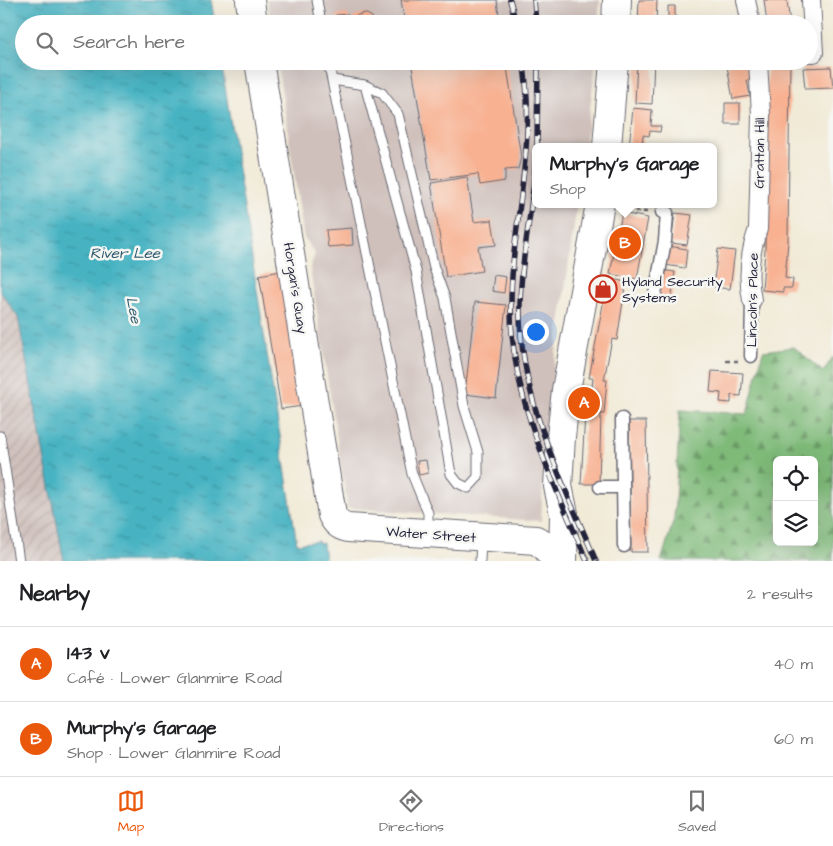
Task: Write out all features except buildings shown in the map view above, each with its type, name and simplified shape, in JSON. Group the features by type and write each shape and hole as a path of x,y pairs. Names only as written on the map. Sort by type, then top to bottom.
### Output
{"highway":[{"path":"250,0 252,15"},
{"path":"616,15 617,0"},
{"name":"Horgan's Quay","path":"260,70 332,515"},
{"path":"607,143 613,70"},
{"path":"556,561 550,552 536,540 546,534 554,524 560,501 559,466 566,390 600,208"},
{"path":"560,501 564,509 563,561"},
{"name":"Water Street","path":"332,515 339,526 428,534 481,549 536,540"}],"street":[{"path":"746,0 749,15"},
{"path":"811,0 812,15"},
{"name":"Grattan Hill","path":"753,244 758,229 760,115 758,70"},
{"path":"655,294 665,241 665,213"},
{"name":"Lincoln's Place","path":"751,356 752,300 749,285 753,244"},
{"path":"622,419 624,546"},
{"path":"600,487 622,488"}],"lane":[{"path":"316,0 319,15"},
{"path":"330,70 412,474 428,513 428,534"},
{"path":"332,80 365,85 382,92 398,114 434,268 445,298 464,406 478,452 478,478 468,488 458,483 450,474 416,271 365,85"},
{"path":"0,436 19,561"}],"path":[{"path":"619,208 665,213"}],"shaded area":[{"path":"267,0 600,0 599,15 270,15"},
{"path":"278,70 595,70 586,143 532,143 532,208 576,208 546,423 541,521 348,508 310,268 315,254 304,238"},
{"path":"0,291 18,317 64,561 0,561"}],"green space":[{"path":"794,347 823,372 833,357 833,561 661,561 674,519 680,410 747,414 763,351"}],"water":[{"name":"River Lee","path":"0,0 211,0 214,15 15,15 15,70 222,70 297,544 318,541 319,544 323,543 325,561 64,561 18,317 0,291"}],"railway":[{"path":"510,0 514,15"},
{"path":"534,0 535,15"},
{"path":"524,70 527,92 526,155 512,279 513,343 518,375 536,438 587,561"},
{"path":"537,143 538,70"},
{"path":"532,200 520,304 521,338 526,371 544,436 596,561"}],"place":[{"name":"Murphy's Garage","path":"625,243"},
{"name":"Hyland Security Systems","path":"603,289"},
{"name":"143 v","path":"584,403"}],"water label":[{"name":"Lee","path":"134,310"}]}
